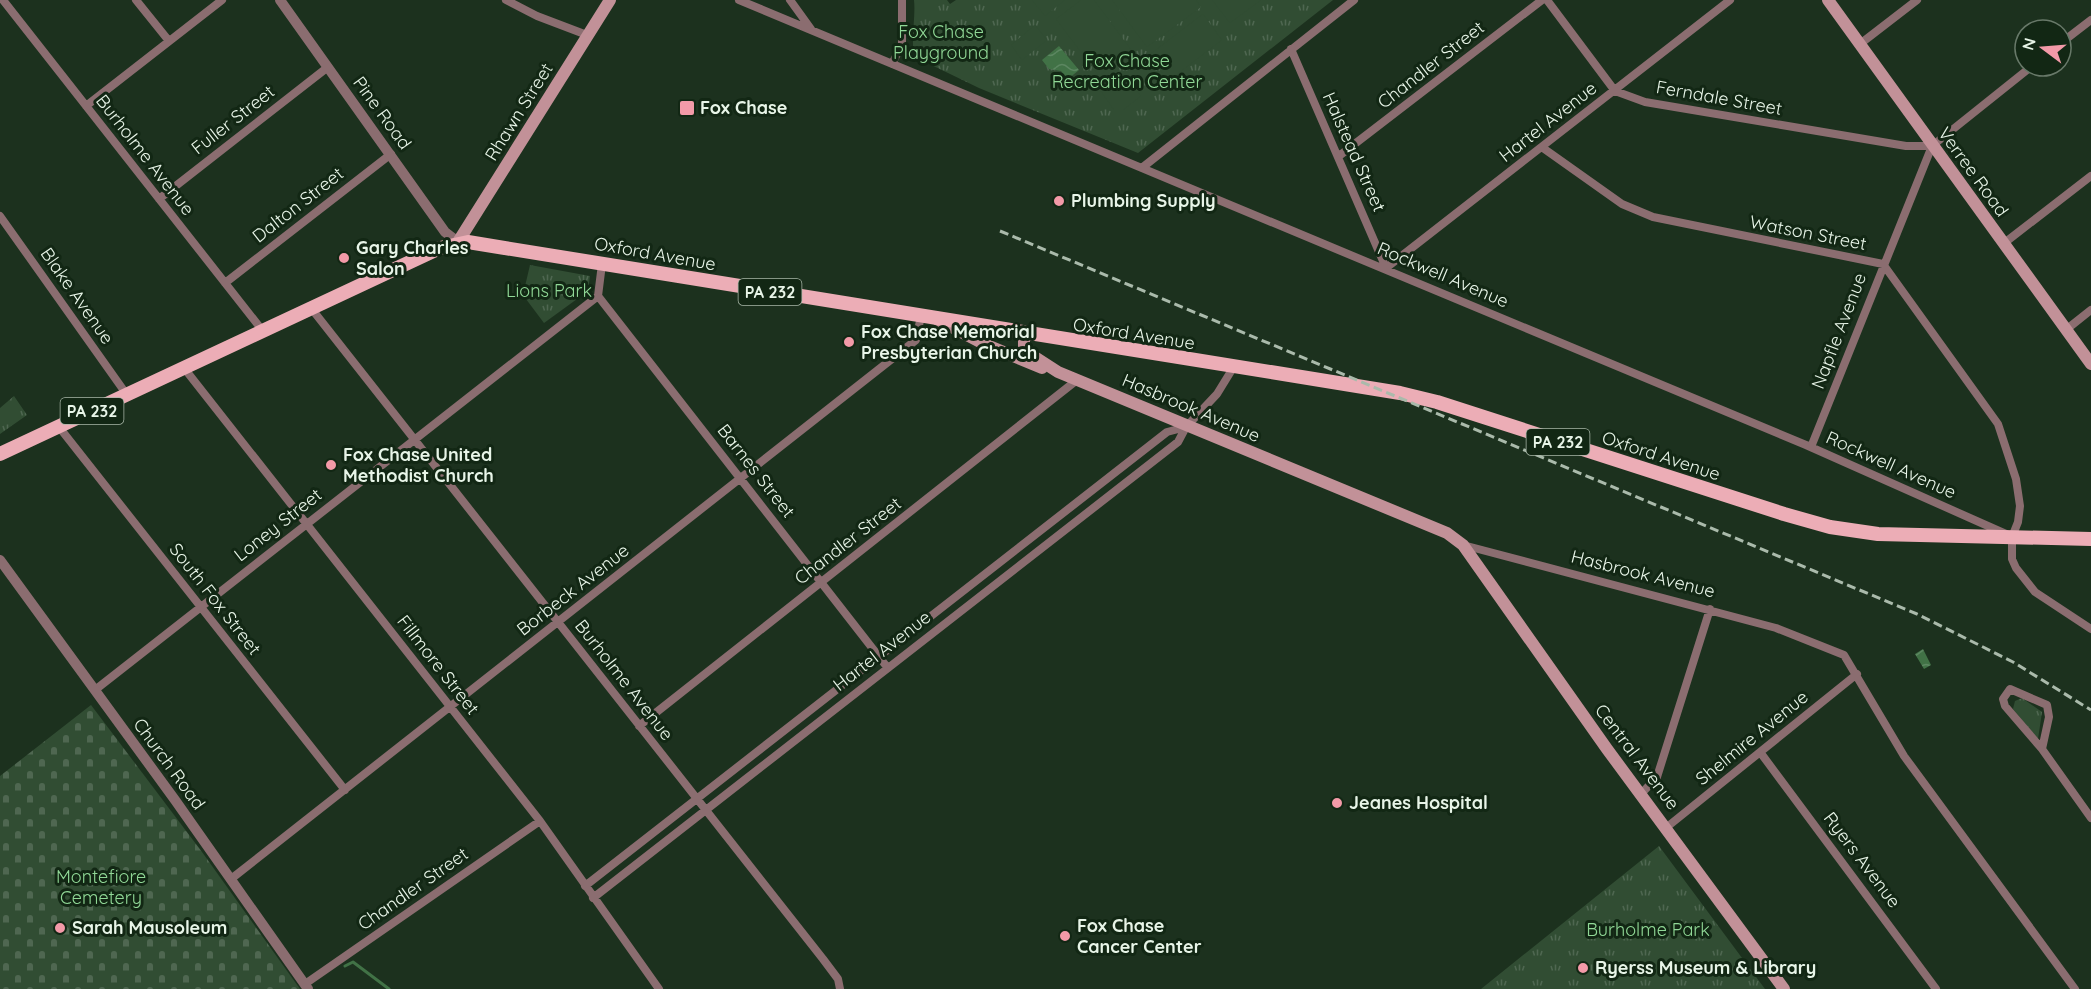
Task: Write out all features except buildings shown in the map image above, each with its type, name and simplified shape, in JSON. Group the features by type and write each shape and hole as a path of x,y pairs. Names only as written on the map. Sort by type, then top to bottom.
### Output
{"main road":[{"name":"Rhawn Street","path":"458,242 610,0"},
{"name":"Verree Road","path":"1828,0 2091,364"},
{"name":"Oxford Avenue","path":"184,368 440,248 458,242 1417,397 1830,527 1878,534 2091,539"},
{"name":"Hasbrook Avenue","path":"937,319 1029,364 1058,372 1186,427 1447,533 1463,545"},
{"name":"Hasbrook Avenue","path":"1024,334 1023,346 1027,352 1058,372"},
{"name":"PA 232","path":"0,454 184,368"},
{"name":"Central Avenue","path":"1463,545 1784,989"}],"street":[{"name":"Burholme Avenue","path":"3,0 262,330"},
{"path":"136,0 169,41"},
{"path":"86,106 222,0"},
{"name":"Pine Road","path":"280,0 445,232 458,242"},
{"path":"506,0 537,16 587,35"},
{"name":"Rockwell Avenue","path":"739,0 1811,447 2012,537"},
{"path":"790,0 811,29"},
{"path":"892,64 902,44 902,0"},
{"path":"1143,167 1354,0"},
{"name":"Chandler Street","path":"1340,156 1542,0"},
{"path":"1546,0 1615,91"},
{"name":"Hartel Avenue","path":"1386,268 1543,148 1730,0"},
{"path":"1860,44 1917,0"},
{"path":"2073,34 2091,20"},
{"name":"Halstead Street","path":"1291,50 1340,156 1386,268"},
{"name":"Fuller Street","path":"159,200 328,67"},
{"name":"Napfle Avenue","path":"1811,447 1932,146 2017,78"},
{"name":"Ferndale Street","path":"1615,91 1645,102 1708,114 1906,146 1932,146"},
{"name":"Watson Street","path":"1543,148 1622,204 1653,217 1883,264 1998,424 2016,479 2020,506 2018,522 2012,537"},
{"name":"Dalton Street","path":"225,283 390,153"},
{"path":"2003,244 2091,176"},
{"name":"Blake Avenue","path":"0,216 127,395"},
{"path":"598,296 603,264"},
{"name":"Loney Street","path":"95,690 598,296"},
{"name":"Barnes Street","path":"598,296 887,667"},
{"name":"Burholme Avenue","path":"311,308 838,979 840,989"},
{"path":"2067,329 2091,310"},
{"name":"Borbeck Avenue","path":"231,879 448,706 741,480 916,340 921,316"},
{"name":"Fillmore Street","path":"184,368 540,821 658,989"},
{"name":"Hartel Avenue","path":"593,898 1178,442 1186,427 1216,394 1233,368"},
{"name":"Chandler Street","path":"639,726 1077,380"},
{"name":"South Fox Street","path":"59,427 345,790"},
{"name":"Hartel Avenue","path":"585,886 1167,432 1186,427"},
{"path":"2012,537 2012,559 2023,581 2035,592 2091,629"},
{"name":"Hasbrook Avenue","path":"1463,545 1710,609 1821,644 1844,655 1904,756 2075,989"},
{"name":"Church Road","path":"0,560 307,987"},
{"path":"1641,794 1657,777 1710,609"},
{"name":"Shelmire Avenue","path":"1668,827 1857,674"},
{"path":"2042,749 2049,717 2047,705 2010,689 2003,699 2005,706 2042,749 2091,818"},
{"name":"Ryers Avenue","path":"1760,752 1936,989"},
{"name":"Chandler Street","path":"307,987 540,821"}],"green space":[{"name":"Fox Chase Recreation Center","path":"914,0 947,0 950,4 956,0 1333,0 1138,153 979,88 915,57 913,46"},
{"path":"1032,0 1065,0 1045,16"},
{"path":"1081,0 1094,0 1132,51 1099,76 1056,19"},
{"path":"1112,0 1196,0 1201,7 1147,47"},
{"path":"1212,0 1261,0 1230,23"},
{"path":"1203,14 1222,40 1168,81 1149,55"},
{"path":"1035,25 1047,40 1022,60 1011,45"},
{"path":"1123,77 1141,96 1123,110 1114,110 1100,90"},
{"name":"Lions Park","path":"530,265 590,276 588,291 544,323 523,295"},
{"path":"14,396 27,415 0,434 0,408"},
{"path":"2022,698 2042,712 2038,739 2013,709 2015,701"},
{"name":"Montefiore Cemetery","path":"91,705 202,852 300,989 0,989 0,776"},
{"name":"Burholme Park","path":"1659,846 1765,989 1481,989"}],"water":[{"path":"1059,46 1079,70 1068,79 1061,71 1049,69 1042,60"},
{"path":"1923,649 1931,665 1924,669 1915,654"}],"waterway":[{"path":"345,966 353,962 389,989"}],"railway":[{"path":"1000,231 1917,614 2013,662 2091,710"}],"place":[{"name":"Fox Chase","path":"687,108"},
{"name":"Plumbing Supply","path":"1059,201"},
{"name":"Gary Charles Salon","path":"344,258"},
{"name":"Fox Chase Memorial Presbyterian Church","path":"849,342"},
{"name":"Fox Chase United Methodist Church","path":"331,465"},
{"name":"Jeanes Hospital","path":"1337,803"},
{"name":"Sarah Mausoleum","path":"60,928"},
{"name":"Fox Chase Cancer Center","path":"1065,936"},
{"name":"Ryerss Museum & Library","path":"1583,968"}],"park label":[{"name":"Fox Chase Playground","path":"941,42"}]}
